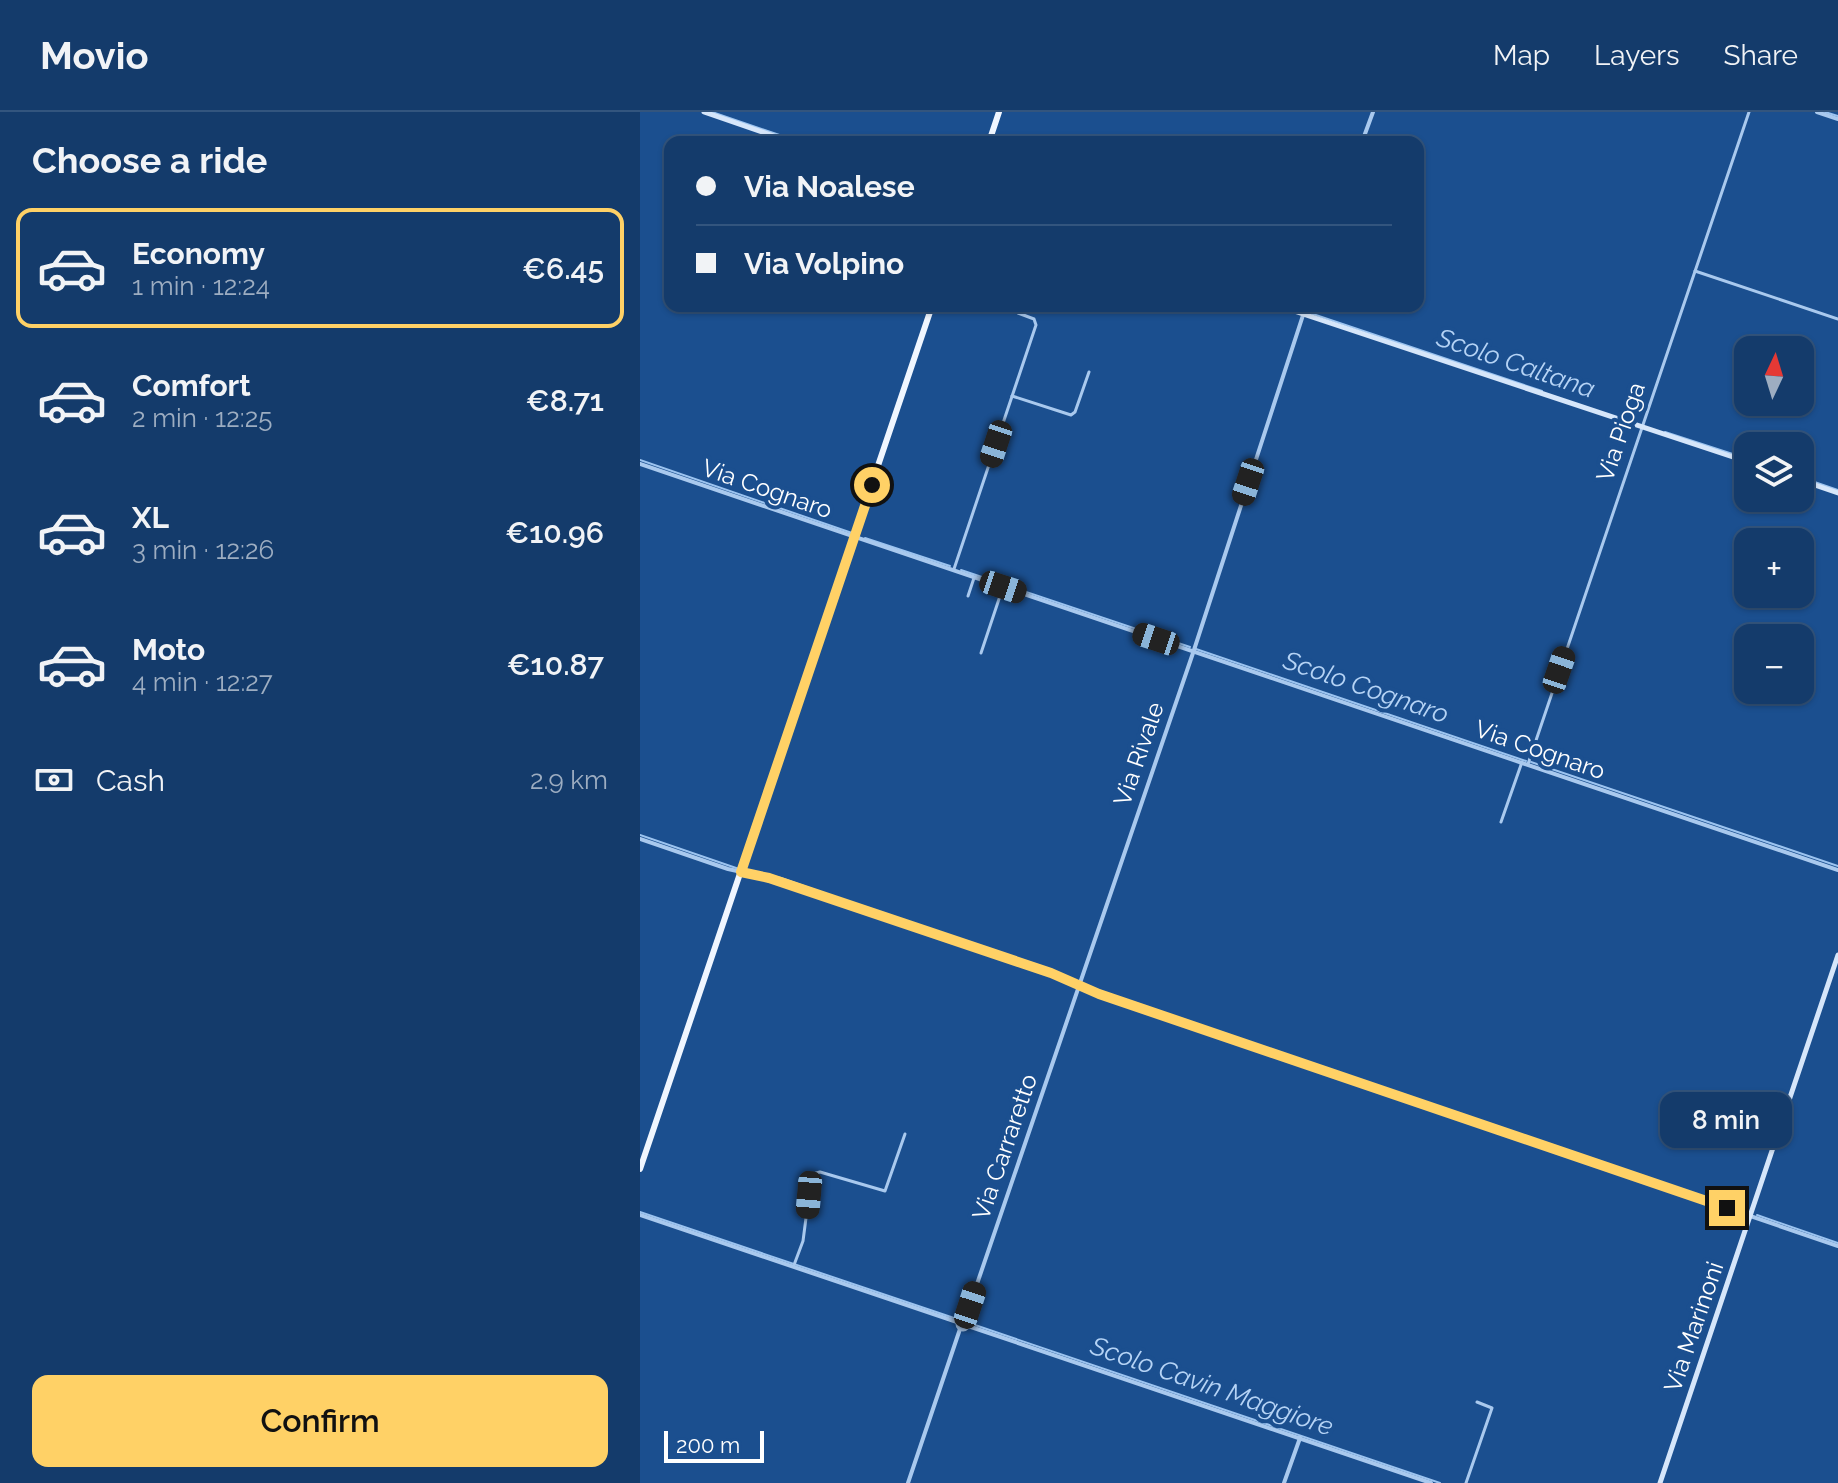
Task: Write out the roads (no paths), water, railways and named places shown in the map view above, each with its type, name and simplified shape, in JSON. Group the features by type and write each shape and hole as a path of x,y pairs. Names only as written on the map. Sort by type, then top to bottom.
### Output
{"main road":[{"path":"704,112 774,136"},
{"path":"991,136 999,112"},
{"path":"640,1169 930,312"},
{"path":"1310,312 1734,458"},
{"path":"1814,485 1838,493"},
{"name":"Via Marinoni","path":"1660,1483 1838,955"}],"street":[{"path":"1364,136 1373,112"},
{"name":"Via Pioga","path":"1501,822 1525,763 1749,112"},
{"path":"1817,112 1838,119"},
{"path":"1695,271 1838,319"},
{"path":"953,571 1036,322 1018,312"},
{"name":"Via Rivale","path":"1079,983 1303,312"},
{"path":"1012,396 1071,415 1075,412 1089,372"},
{"name":"Via Cognaro","path":"640,464 1838,870"},
{"path":"968,596 974,578"},
{"path":"981,653 1003,587"},
{"path":"640,839 792,886 1051,973 1838,1246"},
{"name":"Via Carraretto","path":"965,1319 1079,983"},
{"path":"795,1264 805,1233 809,1195 816,1173 885,1191 905,1134"},
{"path":"640,1215 795,1264 957,1322 965,1319 968,1326"},
{"path":"908,1483 960,1329 957,1322"},
{"path":"960,1329 968,1326 1431,1483"},
{"path":"1466,1483 1492,1408 1477,1402"},
{"path":"1284,1483 1300,1438"}],"waterway":[{"name":"Scolo Caltana","path":"712,112 782,136"},
{"path":"1825,112 1838,116"},
{"name":"Scolo Caltana","path":"1307,312 1542,391"},
{"name":"Scolo Caltana","path":"1665,432 1734,454"},
{"name":"Scolo Cognaro","path":"640,460 852,533"},
{"name":"Scolo Caltana","path":"1814,482 1838,490"},
{"name":"Scolo Cognaro","path":"865,538 950,566"},
{"name":"Scolo Cognaro","path":"961,570 1190,647"},
{"name":"Scolo Cognaro","path":"1196,649 1526,761"},
{"name":"Scolo Cognaro","path":"1531,762 1838,866"},
{"path":"640,835 739,869"},
{"path":"745,870 781,878 1080,983"},
{"path":"1096,991 1746,1212"},
{"name":"Scolo Cavin Maggiore","path":"640,1212 954,1318"},
{"path":"1757,1215 1838,1243"},
{"name":"Scolo Cavin Maggiore","path":"972,1324 1440,1483"}]}
